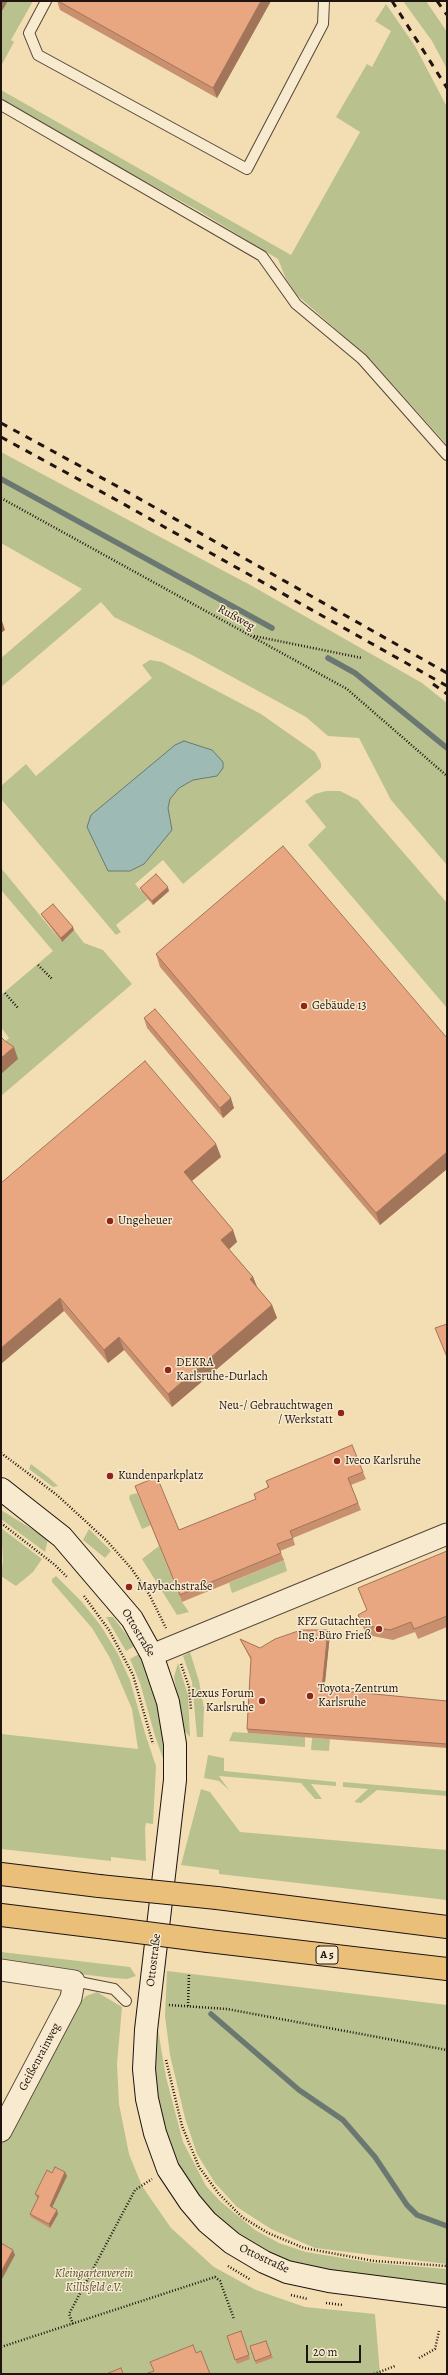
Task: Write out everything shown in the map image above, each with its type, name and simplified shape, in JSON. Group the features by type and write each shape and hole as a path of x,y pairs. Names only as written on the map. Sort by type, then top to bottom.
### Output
{"highway":[{"path":"1,1874 217,1898 447,1927"},
{"name":"A 5","path":"1,1915 447,1970"}],"main road":[{"name":"Ottostraße","path":"1,1489 52,1528 72,1547 132,1619 152,1655 168,1702 175,1744 175,1780 146,2030 144,2069 147,2099 161,2153 179,2187 207,2222 232,2243 264,2262 287,2272 329,2281 447,2296"}],"street":[{"path":"152,1655 447,1534"},
{"path":"1,1970 74,1981"},
{"name":"Geißenrainweg","path":"1,2131 71,1998 74,1981"}],"lane":[{"path":"46,1 29,33 38,55 247,169 323,24 324,1"},
{"path":"1,105 262,256 296,304 362,359 447,455"},
{"path":"74,1981 114,1989 126,2001"}],"path":[{"name":"Rußweg","path":"1,498 347,689 447,776"},
{"path":"250,635 362,658"},
{"path":"38,965 52,979"},
{"path":"4,993 18,1008"},
{"path":"1,1523 55,1565 71,1581"},
{"path":"80,1592 105,1624 124,1656 138,1689 156,1750"},
{"path":"188,2006 189,1973"},
{"path":"166,2006 227,2009 447,2050"},
{"path":"165,2054 189,2146 207,2180 242,2216 268,2233 304,2248 374,2261 447,2266"},
{"path":"73,2324 69,2314 135,2190 153,2178"},
{"path":"1,2347 215,2277 220,2281 234,2319"},
{"path":"419,2358 435,2349 440,2331"},
{"path":"374,2374 395,2366"}],"green space":[{"path":"8,1 33,1 11,40 14,42 1,66 1,13"},
{"path":"403,1 426,1 447,32 447,69 432,41"},
{"path":"386,4 415,46 447,107 447,445 372,361 297,295 286,279 278,259 199,211 115,165 1,99 1,90 291,255 360,132 336,117 367,64 372,67 391,31 375,21"},
{"path":"1,452 252,586 422,683 447,703 447,865 391,800 359,738 328,736 306,717 192,655 114,617 101,602 1,687 1,658 82,589 1,543"},
{"path":"150,660 162,662 261,714 315,752 321,763 321,768 183,884 163,860 135,884 148,899 116,925 121,932 116,935 1,799 1,786 26,764 36,776 152,678 142,665"},
{"path":"326,791 340,791 358,800 447,903 447,1008 308,845 326,827 305,801 315,794"},
{"path":"1,868 62,942 74,930 84,943 103,950 132,984 1,1096 1,1045 9,1038 1,1027 1,995 53,951 1,890"},
{"path":"31,1464 58,1486 53,1487 29,1469"},
{"path":"137,1493 151,1525 142,1529 129,1498 130,1495"},
{"path":"1,1510 48,1539 45,1552 1,1519"},
{"path":"1,1528 42,1559 33,1572 16,1586 1,1576 3,1561"},
{"path":"89,1529 111,1551 105,1558 83,1540"},
{"path":"159,1546 182,1602 189,1612 177,1615 142,1559"},
{"path":"284,1560 287,1571 232,1593 229,1583"},
{"path":"56,1576 82,1602 101,1626 118,1654 130,1680 156,1766 153,1824 146,1823 145,1828 146,1861 111,1857 111,1861 1,1849 1,1734 138,1749 132,1709 110,1658 92,1628 52,1582 52,1579"},
{"path":"106,1617 113,1617 135,1646 126,1651"},
{"path":"190,1652 199,1681 204,1708 203,1737 197,1737 192,1682 183,1656"},
{"path":"139,1654 155,1693 164,1730 166,1767 155,1736 140,1683 130,1659"},
{"path":"178,1663 188,1695 190,1737 183,1729 174,1677"},
{"path":"233,1732 305,1737 305,1747 229,1741"},
{"path":"312,1738 330,1739 329,1751 311,1750"},
{"path":"208,1755 224,1758 224,1771 336,1782 336,1786 311,1784 322,1799 315,1799 301,1783 219,1776 229,1790 219,1781 204,1778"},
{"path":"343,1782 447,1791 447,1796 377,1790 361,1803 354,1802 368,1789 343,1787"},
{"path":"201,1789 210,1792 240,1832 447,1850 447,1900 219,1874 219,1870 181,1865"},
{"path":"1,1952 130,1967 136,1976 127,1979 114,1978 1,1965"},
{"path":"167,1971 447,2005 447,2264 315,2248 271,2229 237,2207 215,2183 197,2154 185,2118 170,2055 165,2016"},
{"name":"Kleingartenverein Killisfeld e.V.","path":"97,1992 122,2007 117,2064 119,2104 129,2154 142,2186 171,2228 214,2267 256,2290 305,2307 375,2314 380,2374 1,2374 1,2143 73,2011 86,1996"},
{"path":"156,2018 166,2077 183,2142 206,2186 220,2201 255,2230 279,2243 306,2252 374,2263 447,2269 447,2284 338,2273 283,2259 260,2249 237,2234 216,2216 203,2203 178,2164 160,2118 155,2071"}],"water":[{"path":"184,741 212,750 223,762 223,768 217,776 193,780 179,788 170,799 168,808 172,830 144,864 130,871 108,871 87,827 91,815 175,745"}],"building":[{"path":"58,1 261,1 213,88"},
{"name":"Gebäude 13","path":"283,846 447,1038 447,1152 376,1213 156,954"},
{"path":"156,874 168,887 152,901 140,888"},
{"path":"53,904 73,927 61,938 41,914"},
{"path":"155,1009 231,1098 220,1108 144,1018"},
{"path":"1,1037 14,1047 1,1058"},
{"name":"Ungeheuer","path":"145,1061 216,1144 184,1172 233,1230 221,1240 253,1277 250,1279 272,1305 168,1394 119,1337 104,1350 60,1298 1,1348 1,1183"},
{"path":"447,1324 447,1357 435,1328"},
{"path":"352,1445 363,1472 348,1478 358,1503 290,1531 293,1538 277,1544 281,1553 180,1595 135,1486 157,1477 179,1530 256,1499 254,1494 269,1487 266,1481"},
{"path":"447,1551 447,1616 414,1629 411,1622 390,1630 363,1625 358,1615 367,1610 358,1588"},
{"path":"301,1630 328,1630 322,1689 447,1701 447,1744 247,1729 251,1658 240,1639 260,1648 275,1639"},
{"path":"55,2167 65,2172 50,2206 57,2210 49,2224 30,2214 39,2196 35,2194 47,2170 52,2173"},
{"path":"1,2243 13,2250 1,2272"},
{"path":"241,2331 249,2355 235,2360 227,2336"},
{"path":"266,2341 271,2355 255,2361 250,2346"},
{"path":"193,2345 196,2353 201,2351 210,2374 145,2374 154,2371 150,2362"},
{"path":"121,2368 123,2374 106,2374"}],"waterway":[{"path":"1,479 272,628"},
{"path":"328,658 355,673 447,748"},
{"path":"211,2014 299,2090 343,2120 375,2157 407,2205 417,2215 447,2226"}],"railway":[{"path":"392,1 447,88"},
{"path":"437,1 447,15"},
{"path":"1,423 124,490 447,673"},
{"path":"1,437 120,502 447,686"},
{"path":"433,684 447,694"}],"place":[{"name":"Gebäude 13","path":"304,1006"},
{"name":"Ungeheuer","path":"110,1221"},
{"name":"DEKRA Karlsruhe-Durlach","path":"168,1370"},
{"name":"Neu-/ Gebrauchtwagen / Werkstatt","path":"341,1413"},
{"name":"Iveco Karlsruhe","path":"337,1461"},
{"name":"Kundenparkplatz","path":"110,1476"},
{"name":"Maybachstraße","path":"129,1587"},
{"name":"KFZ Gutachten Ing.Büro Frieß","path":"379,1629"},
{"name":"Toyota-Zentrum Karlsruhe","path":"310,1696"},
{"name":"Lexus Forum Karlsruhe","path":"262,1701"}]}
